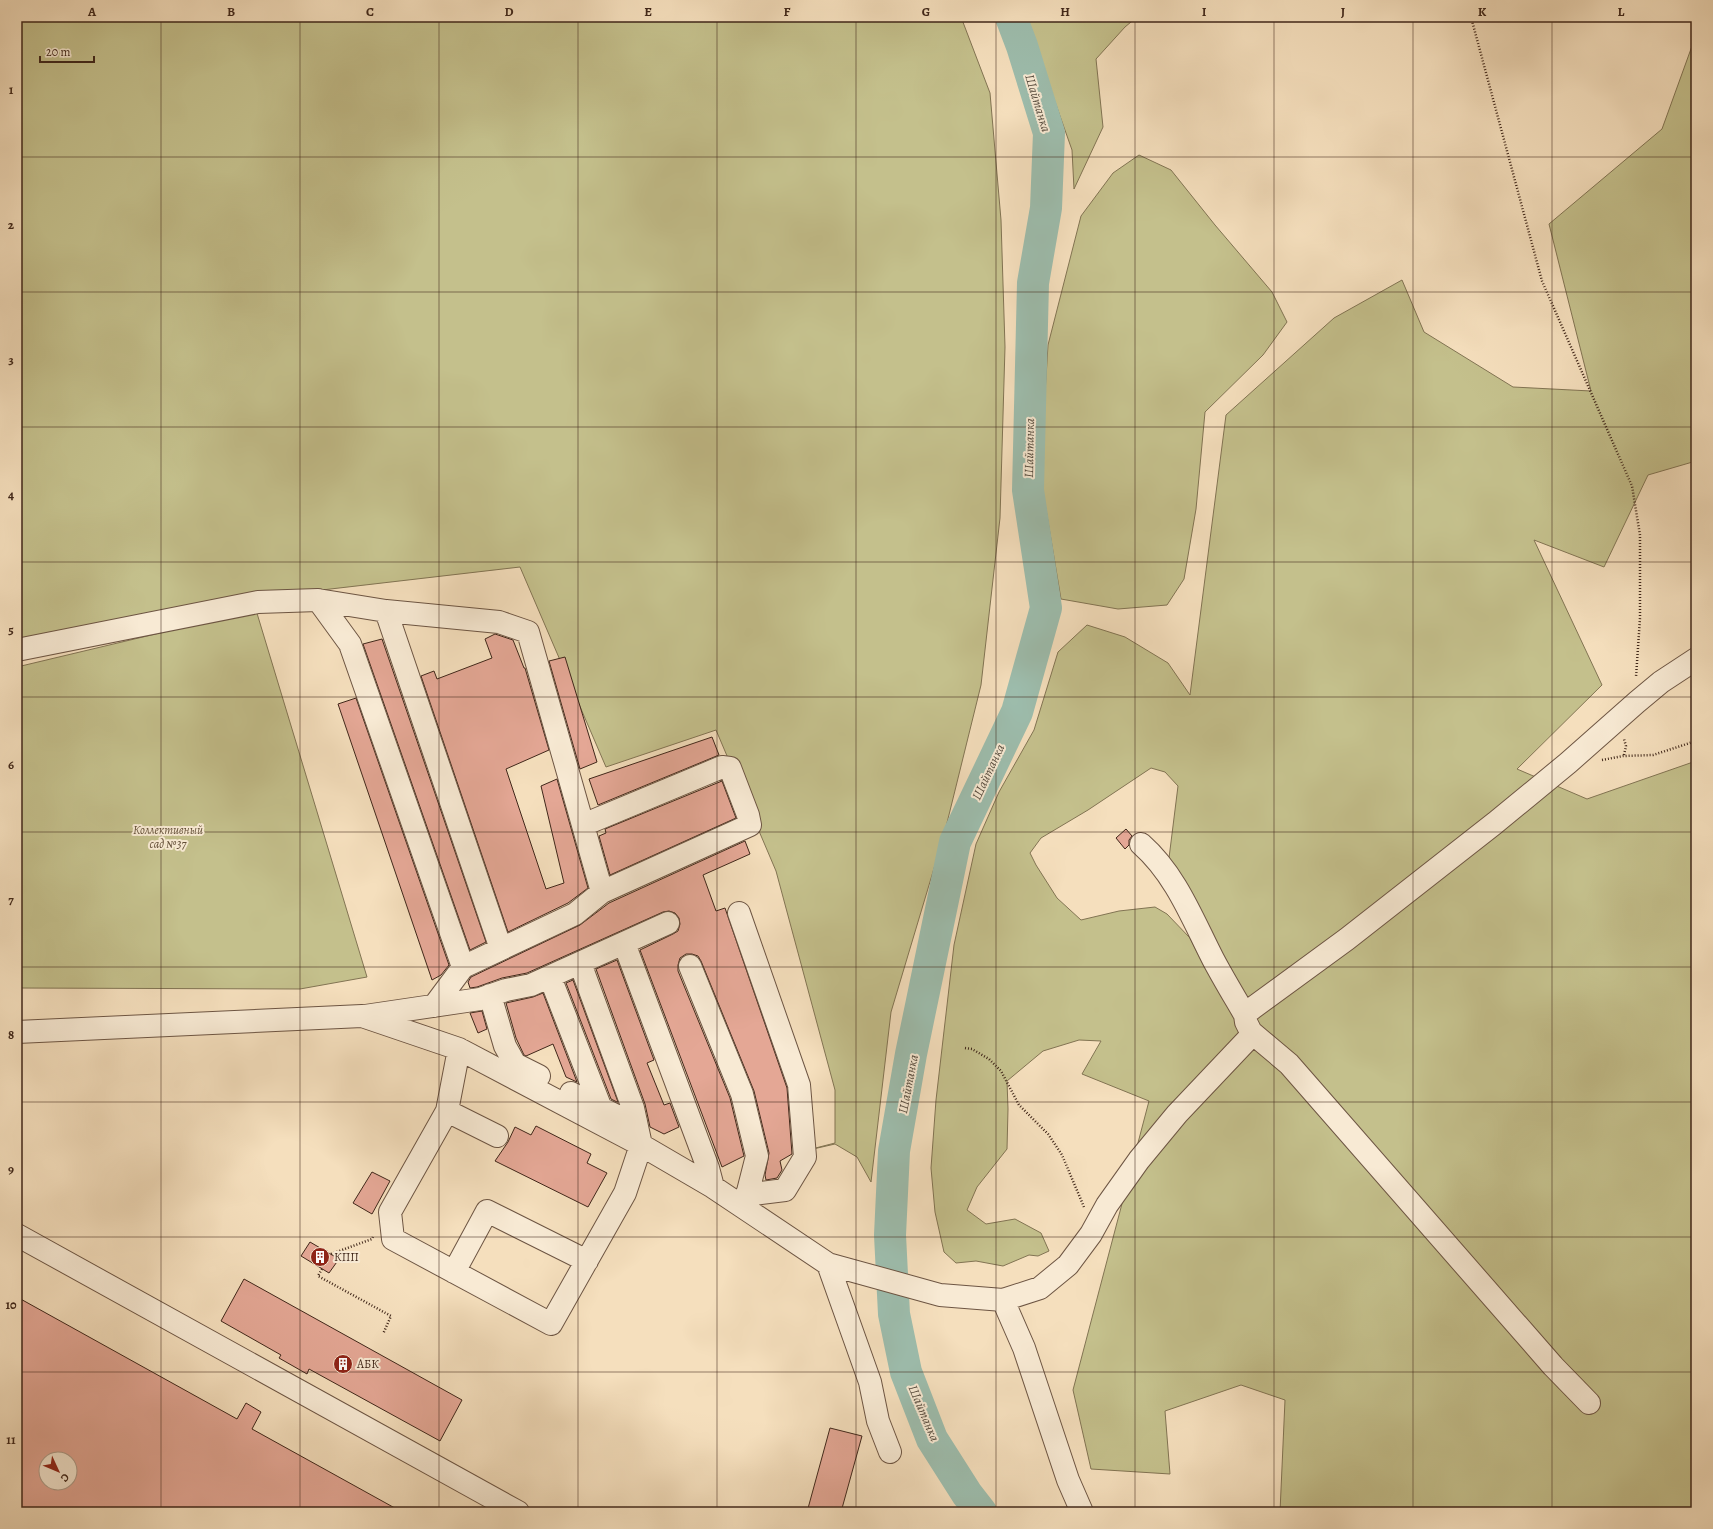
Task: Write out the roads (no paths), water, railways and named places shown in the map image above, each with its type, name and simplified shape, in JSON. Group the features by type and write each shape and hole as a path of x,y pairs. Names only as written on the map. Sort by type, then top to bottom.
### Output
{"street":[{"path":"318,600 350,644 463,967"},
{"path":"17,650 258,602 318,600 386,610 499,622 528,632 602,892"},
{"path":"386,610 501,949"},
{"path":"1248,1023 1353,934 1496,823 1661,682 1696,658"},
{"path":"434,1006 463,967 575,914 602,892 750,825 748,815 730,768 722,767 583,825"},
{"path":"1141,844 1162,866 1179,891 1248,1023 1289,1064 1553,1366 1589,1403"},
{"path":"739,913 799,1085 805,1157 785,1190 745,1202"},
{"path":"17,1032 362,1016 480,999 506,990 531,985 668,923"},
{"path":"624,943 708,1168 713,1187"},
{"path":"459,1049 447,1111 390,1212 392,1239 551,1324 625,1193 641,1145 633,1108 580,963"},
{"path":"690,966 742,1094 757,1156 745,1202"},
{"path":"550,977 600,1106"},
{"path":"490,995 505,1046 515,1064 576,1096 600,1106 615,1115 636,1121"},
{"path":"362,1016 459,1049 641,1145 713,1187 745,1202 828,1264 940,1295 1003,1300 1040,1288 1068,1265 1091,1234 1107,1205 1139,1160 1177,1114 1249,1038 1248,1023"},
{"path":"447,1111 497,1136"},
{"path":"454,1272 487,1211 587,1261"},
{"path":"17,1235 518,1512"},
{"path":"828,1264 870,1382 878,1422 890,1452"},
{"path":"1003,1300 1024,1348 1068,1480 1082,1512"}],"waterway":[{"name":"Шайтанка","path":"981,1512 967,1494 932,1439 906,1372 894,1314 890,1235 894,1151 911,1054 955,842 1017,712 1046,608 1028,490 1033,283 1046,208 1049,133 1022,46 1011,17"}],"place":[{"name":"КПП","path":"320,1257"},
{"name":"АБК","path":"343,1364"}],"park label":[{"name":"Коллективный сад №37","path":"168,837"}]}
